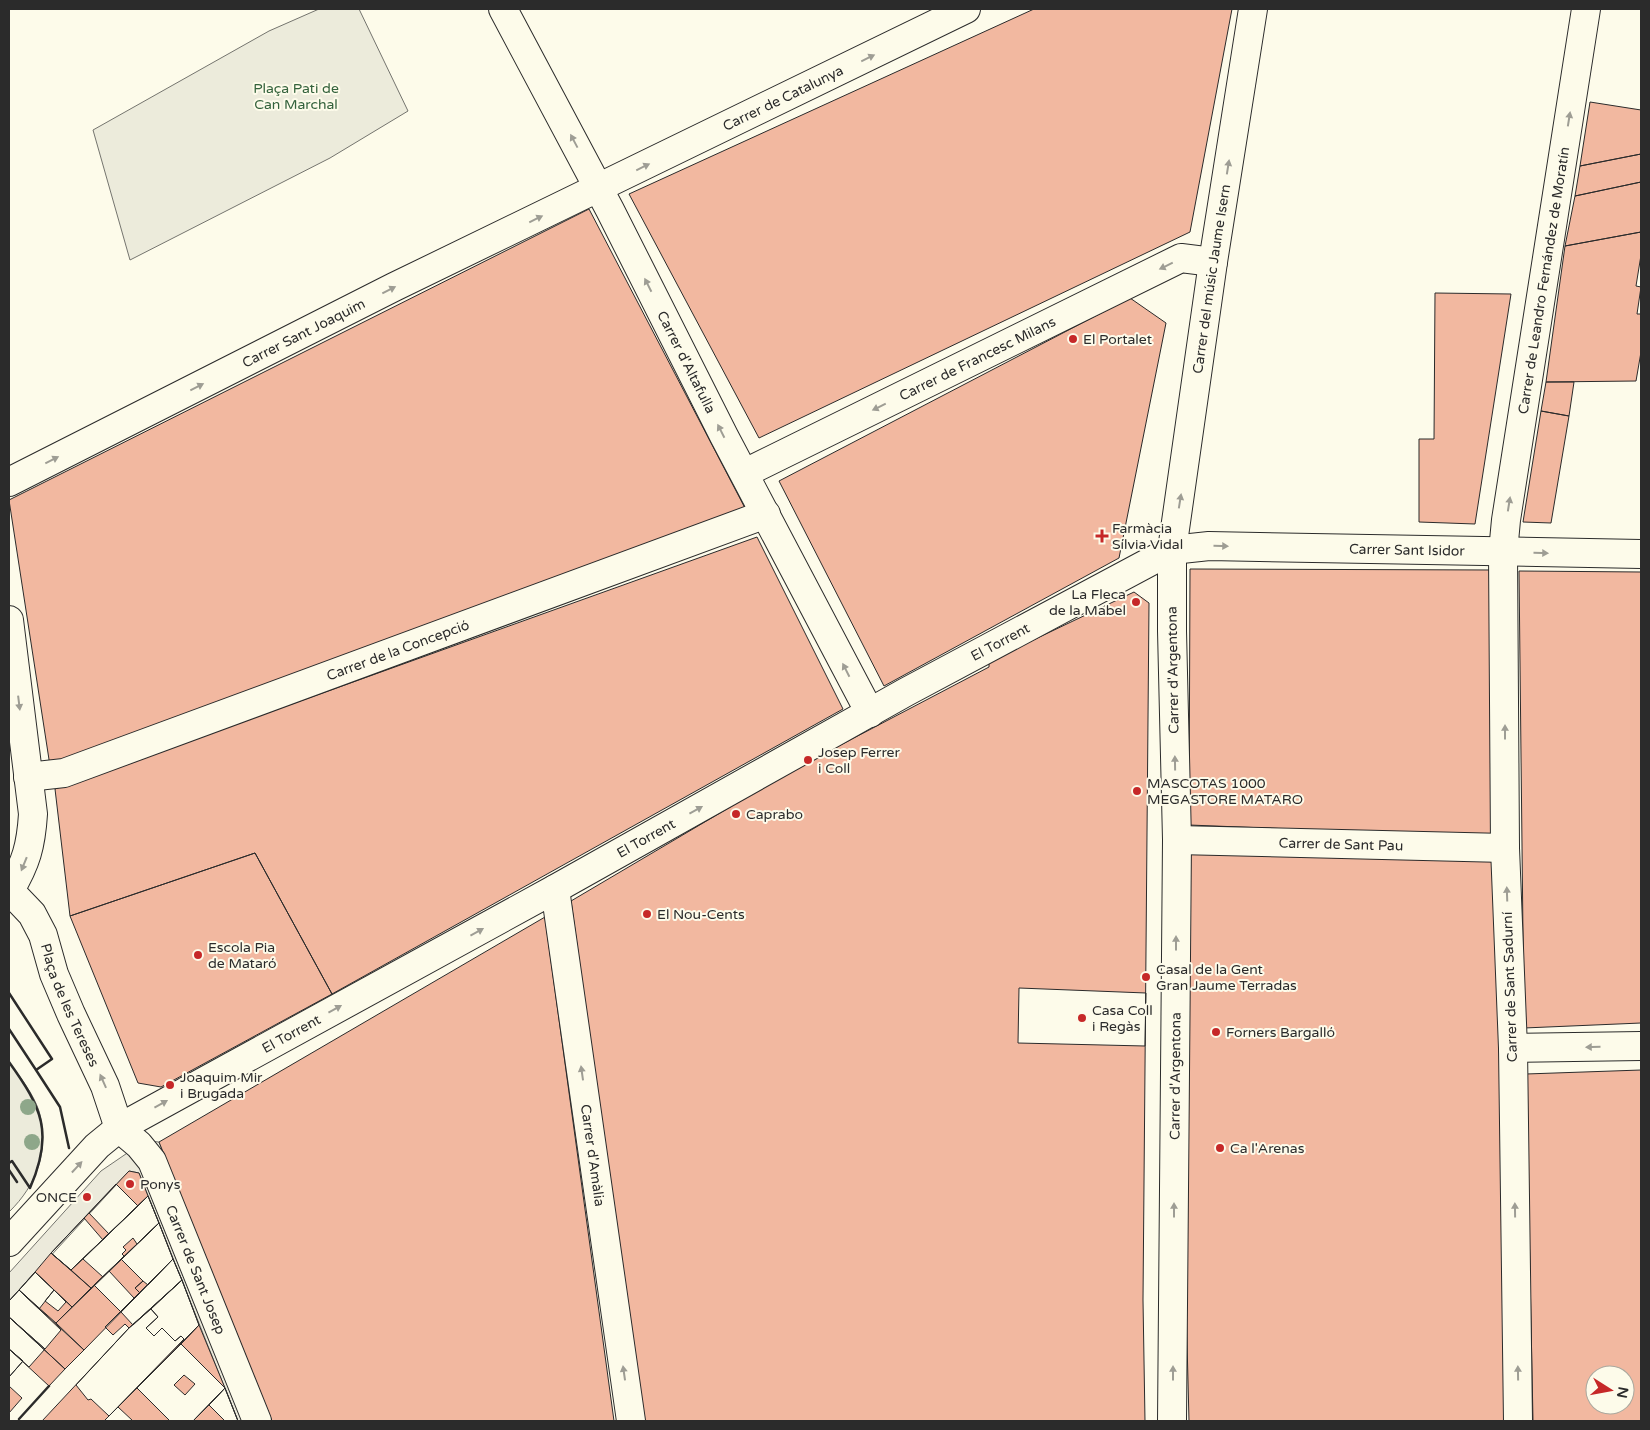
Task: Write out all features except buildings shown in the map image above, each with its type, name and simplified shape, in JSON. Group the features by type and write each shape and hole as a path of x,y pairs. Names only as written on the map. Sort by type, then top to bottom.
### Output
{"street":[{"name":"Carrer d'Altafulla","path":"503,9 599,189 870,713"},
{"name":"Carrer de Catalunya","path":"599,189 966,9"},
{"name":"Carrer del músic Jaume Isern","path":"1172,550 1213,262 1253,9"},
{"name":"Carrer de Leandro Fernández de Moratín","path":"1503,552 1509,500 1586,9"},
{"name":"Carrer Sant Joaquim","path":"9,482 394,287 599,189"},
{"name":"Carrer de Francesc Milans","path":"745,473 1181,258 1213,262"},
{"name":"Carrer de la Concepció","path":"28,777 64,773 766,514"},
{"name":"Carrer Sant Isidor","path":"1172,550 1209,546 1641,554"},
{"name":"El Torrent","path":"9,1242 97,1146 119,1128 556,889 870,713 1172,550"},
{"name":"Carrer d'Argentona","path":"1172,550 1177,840 1172,1421"},
{"name":"Carrer de Sant Sadurní","path":"1503,552 1506,848 1513,1048 1518,1421"},
{"path":"9,620 32,814 31,843 24,867 9,890"},
{"name":"Carrer de Sant Pau","path":"1177,840 1506,848"},
{"name":"Carrer d'Amàlia","path":"556,889 631,1421"},
{"name":"Plaça de les Tereses","path":"9,890 32,914 43,935 54,974 106,1086 119,1128"},
{"path":"1513,1048 1641,1046"},
{"name":"Carrer de Sant Josep","path":"119,1128 152,1161 257,1421"}],"green space":[{"name":"Plaça Pati de Can Marchal","path":"319,9 359,9 408,111 330,158 130,260 93,130 269,31"},
{"path":"9,1062 26,1085 36,1104 42,1125 43,1139 39,1166 34,1178 19,1201 9,1212"}],"shaded area":[{"path":"149,1141 159,1142 271,1421 238,1421 139,1173 129,1171 9,1301 9,1273 101,1171 139,1145"}],"wall":[{"path":"9,993 52,1059 36,1070 60,1107 69,1148"},
{"path":"9,1029 36,1070"},
{"path":"9,1062 30,1093 41,1122 43,1136 37,1169 30,1188 12,1161 9,1163"},
{"path":"9,1170 17,1182"},
{"path":"19,1419 49,1386"}],"place":[{"name":"El Portalet","path":"1073,339"},
{"name":"Farmàcia Sílvia Vidal","path":"1102,536"},
{"name":"La Fleca de la Mabel","path":"1136,602"},
{"name":"Josep Ferrer i Coll","path":"808,760"},
{"name":"MASCOTAS 1000 MEGASTORE MATARO","path":"1137,791"},
{"name":"Caprabo","path":"736,814"},
{"name":"El Nou-Cents","path":"647,914"},
{"name":"Escola Pia de Mataró","path":"198,955"},
{"name":"Casal de la Gent Gran Jaume Terradas","path":"1146,977"},
{"name":"Casa Coll i Regàs","path":"1082,1018"},
{"name":"Forners Bargalló","path":"1216,1032"},
{"name":"Joaquim Mir i Brugada","path":"170,1085"},
{"name":"Ca l'Arenas","path":"1220,1148"},
{"name":"Ponys","path":"130,1184"},
{"name":"ONCE","path":"87,1197"}]}
